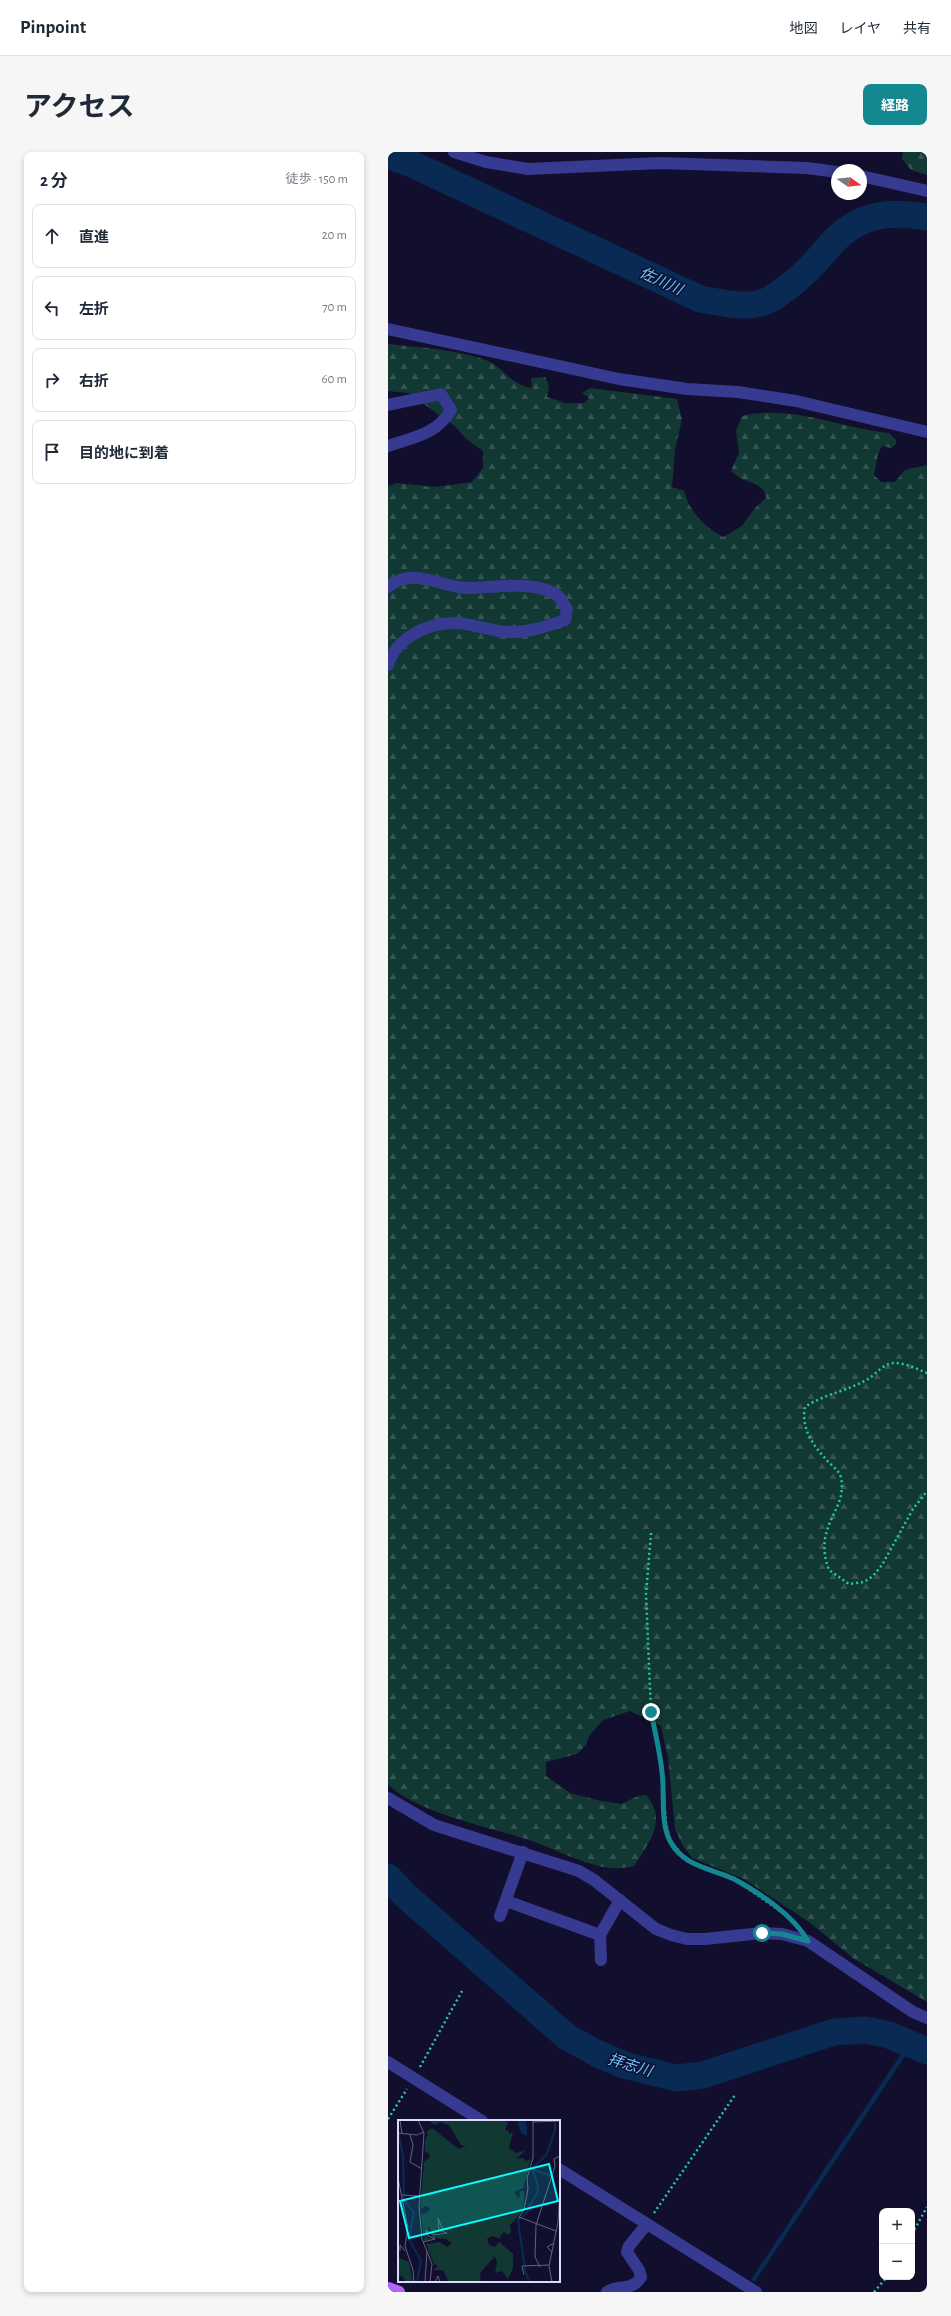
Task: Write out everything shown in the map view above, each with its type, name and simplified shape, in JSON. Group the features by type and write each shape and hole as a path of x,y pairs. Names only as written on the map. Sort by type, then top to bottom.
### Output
{"main road":[{"path":"388,2288 399,2292"}],"street":[{"path":"454,152 486,162 528,169 669,163 807,168 831,171"},
{"path":"867,177 927,191"},
{"path":"388,329 619,379 687,389 738,392 796,401 926,429"},
{"path":"388,405 440,394 451,410 443,423 434,429 388,446"},
{"path":"388,587 395,580 416,577 466,588 510,584 545,590 558,596 566,609 565,620 532,630 508,632 454,623 432,626 414,634 398,646 388,665"},
{"path":"388,1798 434,1825 481,1842 523,1852 579,1871 620,1900 656,1929 687,1939 762,1933 782,1934 808,1941 899,2003 927,2018"},
{"path":"500,1916 523,1852"},
{"path":"601,1960 600,1935 620,1900"},
{"path":"506,1901 600,1935"},
{"path":"388,2062 480,2120"},
{"path":"560,2170 756,2292"},
{"path":"607,2292 628,2288 637,2284 641,2277 639,2270 627,2252 629,2246 647,2224"}],"path":[{"path":"927,1374 908,1365 893,1363 884,1367 868,1379 814,1401 806,1407 803,1417 805,1427 824,1457 837,1470 841,1478 839,1497 825,1530 823,1546 829,1570 849,1584 864,1582 873,1576 882,1565 913,1509 927,1491"},
{"path":"651,1533 646,1594 651,1712 662,1772 666,1823 670,1840 677,1852 687,1861 734,1879 766,1900 789,1917 800,1928 808,1941"},
{"path":"388,2119 414,2078 462,1991"},
{"path":"647,2224 735,2095"},
{"path":"915,2229 927,2207"},
{"path":"874,2292 884,2280"}],"green space":[{"path":"903,152 927,152 927,175 911,170 902,159"},
{"path":"388,344 439,350 477,357 494,364 512,380 532,388 531,378 545,377 549,386 547,397 565,403 584,403 589,398 582,393 590,388 677,399 682,419 675,450 672,487 684,491 690,506 699,518 723,537 742,526 754,509 766,498 765,493 760,487 742,479 731,471 739,453 736,431 742,416 760,413 797,415 889,433 896,440 896,444 891,448 882,446 878,454 874,475 881,482 895,482 905,470 927,465 927,2002 853,1958 809,1922 744,1879 692,1858 683,1846 675,1829 668,1758 661,1726 630,1711 603,1720 589,1736 586,1745 577,1754 546,1762 546,1776 570,1793 597,1800 621,1804 638,1796 646,1795 656,1814 656,1823 650,1840 634,1866 616,1868 604,1867 585,1862 535,1842 438,1812 402,1795 388,1785 388,486 397,483 435,487 472,482 483,468 483,451 466,439 455,426 408,393 388,391"}],"waterway":[{"name":"佐川川","path":"388,155 414,165 700,299 726,304 752,305 775,297 804,273 844,232 866,220 877,216 901,214 927,217"},
{"name":"拝志川","path":"388,1877 406,1896 567,2037 596,2053 624,2065 676,2078 703,2075 834,2032 865,2030 889,2035 927,2051"},
{"path":"754,2279 911,2043"}],"route":[{"path":"651,1712 662,1772 666,1823 670,1840 677,1852 687,1861 734,1879 766,1900 789,1917 800,1928 808,1941 782,1934 762,1933"}]}
